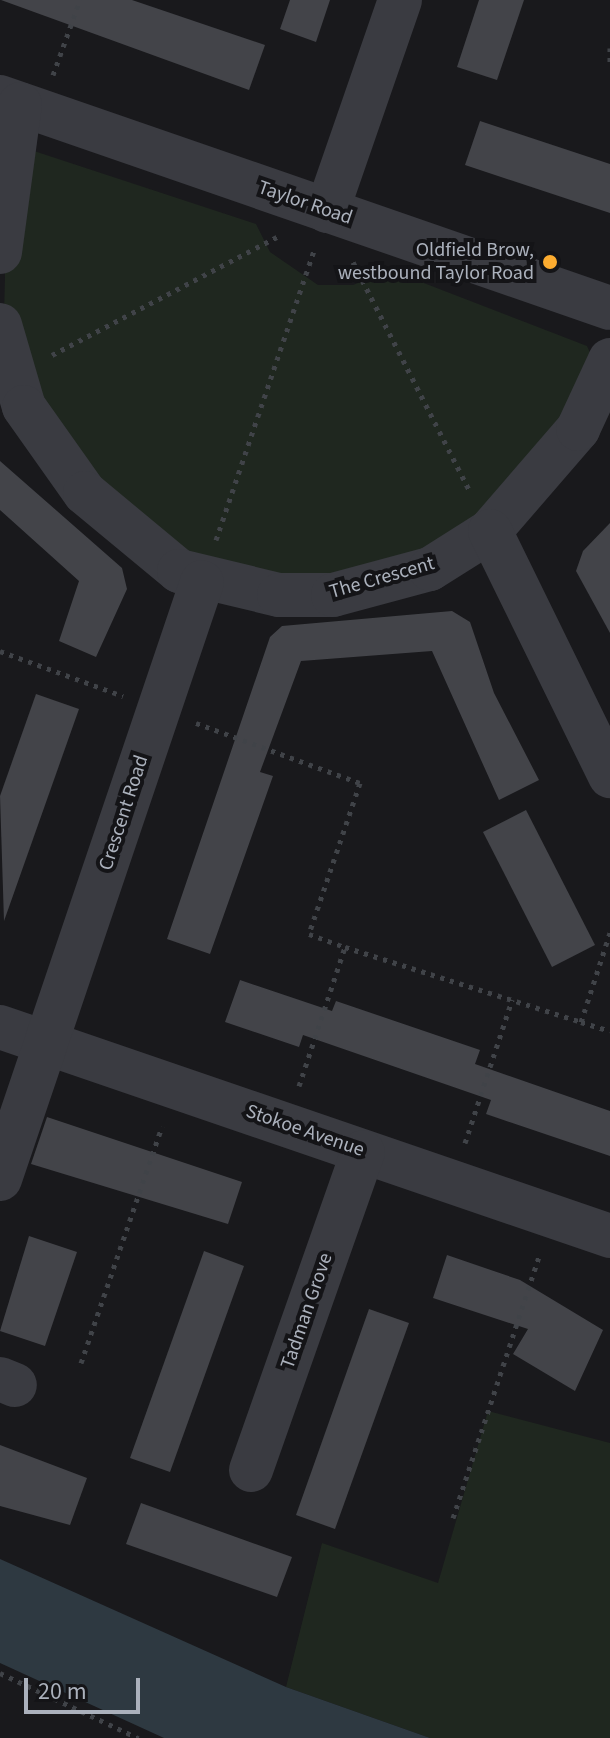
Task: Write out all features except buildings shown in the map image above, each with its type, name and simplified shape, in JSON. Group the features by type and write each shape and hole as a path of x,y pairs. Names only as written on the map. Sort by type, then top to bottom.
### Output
{"street":[{"path":"327,211 400,0"},
{"name":"Taylor Road","path":"20,104 610,308"},
{"path":"0,252 20,104"},
{"name":"The Crescent","path":"0,325 6,379 85,493 133,539 202,582 279,595 333,595 430,569 490,531 578,429 610,360"},
{"path":"490,531 610,776"},
{"name":"Crescent Road","path":"0,1179 49,1045 202,582"},
{"name":"Stokoe Avenue","path":"0,1027 610,1236"},
{"name":"Tadman Grove","path":"251,1470 363,1152"}],"path":[{"path":"20,104 80,0"},
{"path":"610,48 610,62"},
{"path":"6,379 327,211"},
{"path":"327,211 490,531"},
{"path":"202,582 327,211"},
{"path":"0,651 360,783 309,934 610,1031"},
{"path":"581,1022 610,933"},
{"path":"286,1124 345,947"},
{"path":"452,1182 512,1000"},
{"path":"81,1363 175,1087"},
{"path":"453,1518 551,1218"},
{"path":"0,1673 138,1738"}],"shaded area":[{"path":"34,151 256,224 270,252 318,285 353,285 390,270 587,346 595,364 483,531 380,580 209,582 52,441 4,315 6,236"},
{"path":"488,1411 610,1443 610,1738 430,1738 286,1687 322,1543 438,1583"},
{"path":"0,1559 286,1687 430,1738 164,1738 0,1663"}],"place":[{"name":"Oldfield Brow, westbound Taylor Road","path":"550,262"}]}
